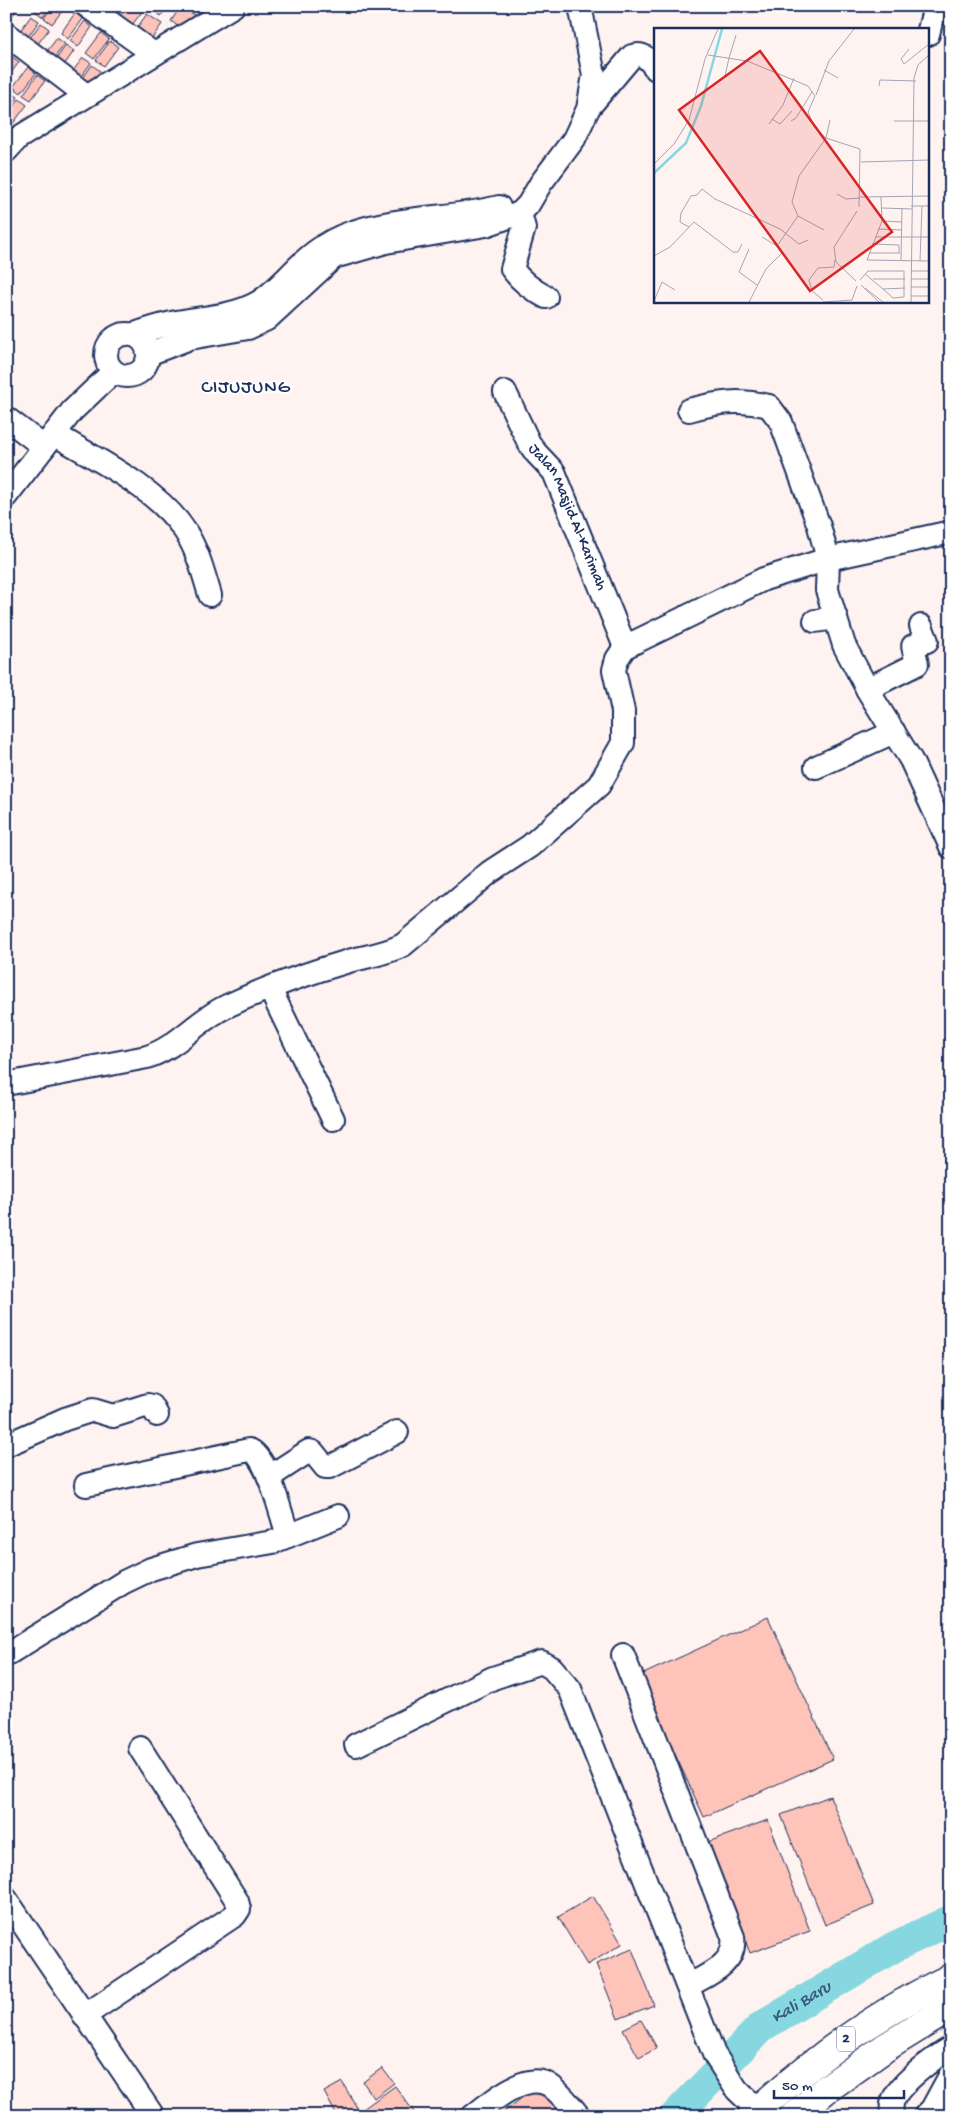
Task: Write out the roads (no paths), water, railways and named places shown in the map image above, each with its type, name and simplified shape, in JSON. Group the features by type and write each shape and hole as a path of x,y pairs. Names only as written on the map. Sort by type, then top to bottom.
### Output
{"highway":[{"name":"2","path":"755,2113 806,2067 864,2025 951,1978"},
{"name":"2","path":"794,2116 825,2090 886,2047 949,2012"}],"street":[{"path":"87,6 154,54"},
{"path":"580,6 594,75 588,109"},
{"path":"930,28 935,6"},
{"path":"10,139 154,54 221,9"},
{"path":"6,34 86,95"},
{"path":"148,354 190,338 248,328 267,319 334,257 386,242 486,226 520,214 574,139 588,109 632,56 638,54 646,57 654,67"},
{"path":"132,335 174,322 243,310 258,303 307,258 333,239 376,226 492,208 515,199 541,183"},
{"path":"520,214 524,228 512,269 532,288"},
{"path":"123,334 132,335 138,337 146,346 148,354 146,364 140,372 132,376 122,376 113,372 107,364 105,354 108,345 114,338 123,334"},
{"path":"6,496 72,411 113,372"},
{"name":"Jalan Masjid Al-Karimah","path":"505,392 529,443 554,472 625,647"},
{"path":"688,410 724,401 747,401 769,406 781,422 820,526 828,559 826,619 844,645 867,688 911,760 950,841"},
{"path":"6,418 121,473 167,510 185,531 200,559 210,594"},
{"path":"6,1084 162,1053 209,1016 270,989 349,961 390,952 403,946 490,872 530,846 592,792 612,766 623,743 625,726 614,670 617,660 625,647 764,579 828,559 951,532"},
{"path":"867,688 916,664 913,646 926,641 921,626"},
{"path":"816,768 894,732"},
{"path":"270,989 333,1119"},
{"path":"6,1444 65,1419 93,1410 114,1416 148,1405 152,1406 157,1415"},
{"path":"268,1477 309,1451 313,1452 325,1468 330,1468 397,1432"},
{"path":"86,1486 249,1450 254,1451 258,1455 268,1477 288,1536"},
{"path":"6,1655 124,1582 151,1570 196,1555 264,1545 338,1516"},
{"path":"623,1654 733,1937 734,1947 728,1960 688,1986"},
{"path":"356,1745 493,1678 541,1662 552,1668 570,1689 714,2054 737,2090 755,2113"},
{"path":"84,2016 235,1915 239,1909 237,1901 140,1748"},
{"path":"6,1899 153,2116"},
{"path":"892,2116 891,2105 894,2098 929,2061 951,2048"},
{"path":"925,2116 932,2109 942,2086 951,2074"},
{"path":"473,2116 522,2082 535,2080 551,2085 579,2116"}],"waterway":[{"name":"Kali Baru","path":"675,2116 761,2027 894,1947 951,1920"}],"district":[{"name":"CIJUJUNG","path":"246,388"}]}
